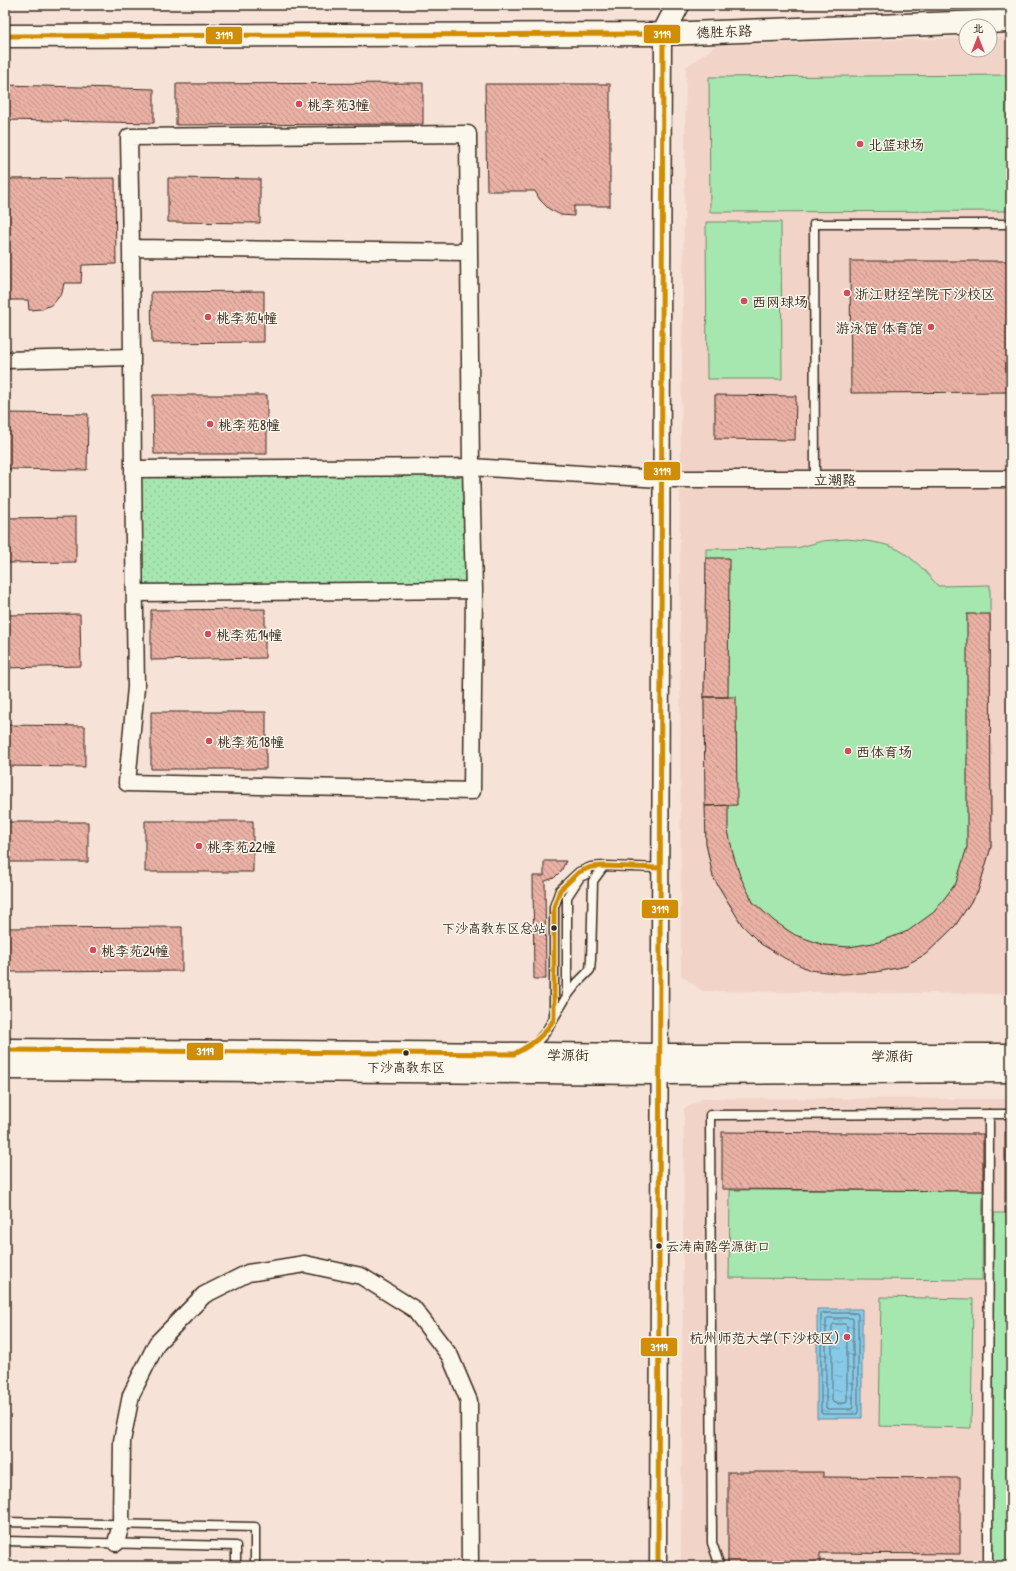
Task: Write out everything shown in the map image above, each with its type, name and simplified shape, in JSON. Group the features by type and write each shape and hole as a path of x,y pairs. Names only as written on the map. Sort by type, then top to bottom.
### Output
{"main road":[{"path":"662,5 663,34"},
{"path":"663,34 678,5"},
{"name":"德胜东路","path":"5,36 663,34 1011,21"},
{"name":"学源街","path":"5,1050 514,1054 660,1064 1011,1055"},
{"path":"5,1068 660,1064 1011,1071"}],"street":[{"path":"658,1566 660,479 663,34"},
{"path":"468,134 471,467 474,590 472,791 127,783 136,687 131,248 129,137 468,134"},
{"path":"131,248 469,252"},
{"path":"5,360 132,357"},
{"name":"立潮路","path":"133,469 471,467 660,479 1011,479"},
{"path":"135,594 474,590"},
{"path":"116,1543 121,1524 122,1441 130,1395 157,1343 204,1295 248,1273 305,1264 360,1276 414,1309 450,1356 469,1401 470,1566"}],"lane":[{"path":"815,479 814,224 1011,224"},
{"path":"567,996 568,896 580,877 604,866"},
{"path":"514,1054 535,1044 546,1033 567,996 590,970 593,881 604,866"},
{"path":"554,1019 554,907 560,890 579,872 591,867 660,868"},
{"path":"988,1566 989,1114"},
{"path":"720,1566 712,1543 710,1115 1011,1114"},
{"path":"5,1522 255,1527 255,1566"},
{"path":"5,1542 236,1546 236,1566"}],"shaded area":[{"name":"浙江财经学院下沙校区","path":"1011,37 1011,994 702,991 681,975 680,519 686,67 717,45 958,38 958,58 998,58 998,38"},
{"name":"杭州师范大学(下沙校区)","path":"704,1098 1011,1099 1011,1566 681,1566 684,1109"}],"green space":[{"name":"北篮球场","path":"1011,75 1011,211 710,212 709,77"},
{"name":"西网球场","path":"706,222 781,222 782,379 707,379"},
{"path":"466,471 467,583 141,586 140,474"},
{"path":"1008,526 1011,526 1011,988 1009,988"},
{"name":"西体育场","path":"847,539 867,541 893,547 899,550 925,571 938,586 990,585 991,847 978,891 955,926 926,954 902,967 876,972 842,974 810,970 761,944 742,925 713,877 706,843 704,697 706,549 797,548 822,541"},
{"path":"730,1190 983,1191 982,1280 729,1278"},
{"path":"994,1213 1011,1213 1011,1566 991,1566"},
{"path":"881,1297 973,1299 971,1428 879,1426"}],"water":[{"path":"817,1309 862,1309 862,1418 817,1418"}],"building":[{"name":"桃李苑3幢","path":"423,83 423,124 176,125 176,84"},
{"path":"485,84 610,84 610,206 574,206 574,216 561,215 549,209 540,200 535,191 487,191"},
{"path":"5,85 154,89 154,123 5,120"},
{"path":"115,178 116,264 82,265 81,283 64,283 62,293 53,304 42,309 29,310 28,300 5,300 5,179"},
{"path":"168,178 260,179 260,223 168,222"},
{"name":"游泳馆 体育馆","path":"850,261 1011,261 1011,392 851,393"},
{"name":"桃李苑4幢","path":"264,291 264,342 152,343 151,292"},
{"name":"桃李苑8幢","path":"153,395 267,395 267,454 154,454"},
{"path":"715,395 796,396 795,440 715,439"},
{"path":"5,413 88,414 87,470 5,469"},
{"path":"76,517 76,562 5,563 5,518"},
{"path":"706,558 729,558 728,697 704,697"},
{"name":"桃李苑14幢","path":"265,609 265,658 151,660 151,610"},
{"path":"80,614 81,666 5,668 5,615"},
{"path":"967,614 990,614 991,847 978,891 955,926 926,954 902,967 876,972 842,974 810,970 786,959 761,944 742,925 713,877 706,843 705,806 728,805 728,830 733,854 740,876 753,902 774,921 795,935 824,945 849,947 879,942 908,931 934,912 956,883 967,847"},
{"path":"704,697 736,697 737,805 705,806"},
{"name":"桃李苑18幢","path":"151,712 266,712 266,769 151,769"},
{"path":"5,725 85,726 85,767 5,766"},
{"name":"桃李苑22幢","path":"145,821 253,821 253,872 145,872"},
{"path":"5,822 88,822 88,862 5,862"},
{"path":"544,861 566,861 561,871 554,878 545,881 546,979 534,979 533,876 544,876"},
{"name":"桃李苑24幢","path":"182,927 182,971 5,972 5,928"},
{"path":"722,1132 983,1134 983,1191 722,1189"},
{"path":"1005,1132 1011,1132 1011,1213 1005,1213"},
{"path":"728,1472 823,1472 823,1477 960,1478 960,1554 820,1553 820,1566 728,1566"}],"transit line":[{"name":"3119","path":"5,36 663,34 658,1566"},
{"name":"3119","path":"5,1050 514,1054 537,1040 546,1031 554,1019 554,907 560,890 579,872 591,867 660,868"}],"place":[{"name":"桃李苑3幢","path":"299,104"},
{"name":"北篮球场","path":"860,144"},
{"name":"浙江财经学院下沙校区","path":"847,293"},
{"name":"西网球场","path":"744,301"},
{"name":"桃李苑4幢","path":"208,317"},
{"name":"游泳馆 体育馆","path":"931,327"},
{"name":"桃李苑8幢","path":"210,424"},
{"name":"桃李苑14幢","path":"208,634"},
{"name":"桃李苑18幢","path":"209,741"},
{"name":"西体育场","path":"848,751"},
{"name":"桃李苑22幢","path":"199,846"},
{"name":"下沙高教东区总站","path":"554,928"},
{"name":"桃李苑24幢","path":"93,950"},
{"name":"下沙高教东区","path":"406,1053"},
{"name":"云涛南路学源街口","path":"659,1246"},
{"name":"杭州师范大学(下沙校区)","path":"847,1337"}]}
